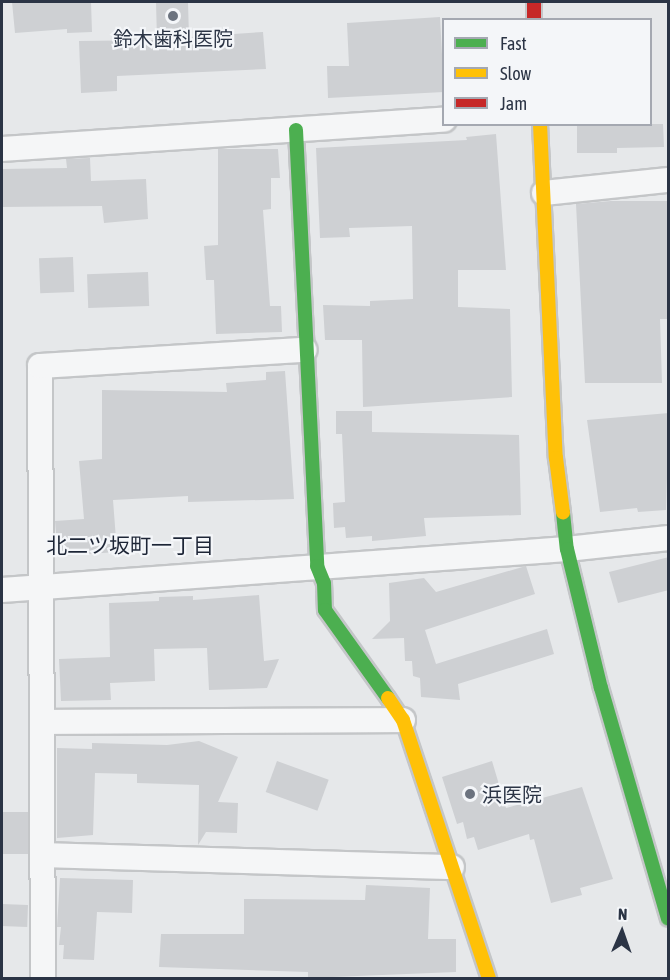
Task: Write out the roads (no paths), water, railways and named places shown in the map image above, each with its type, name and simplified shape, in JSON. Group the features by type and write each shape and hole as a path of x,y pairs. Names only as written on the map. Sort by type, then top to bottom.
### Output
{"street":[{"path":"534,2 534,18"},
{"path":"2,149 442,120"},
{"path":"540,126 556,458 567,549 601,688 669,918"},
{"path":"296,130 316,566 324,583 325,610 403,720 489,978"},
{"path":"544,193 669,180"},
{"path":"43,978 45,722 40,366 305,350"},
{"path":"2,590 567,549 669,538"},
{"path":"45,722 403,720"},
{"path":"45,855 452,867"}],"place":[{"name":"鈴木歯科医院","path":"173,16"},
{"name":"浜医院","path":"470,794"}],"district":[{"name":"北二ツ坂町一丁目","path":"130,545"}]}
